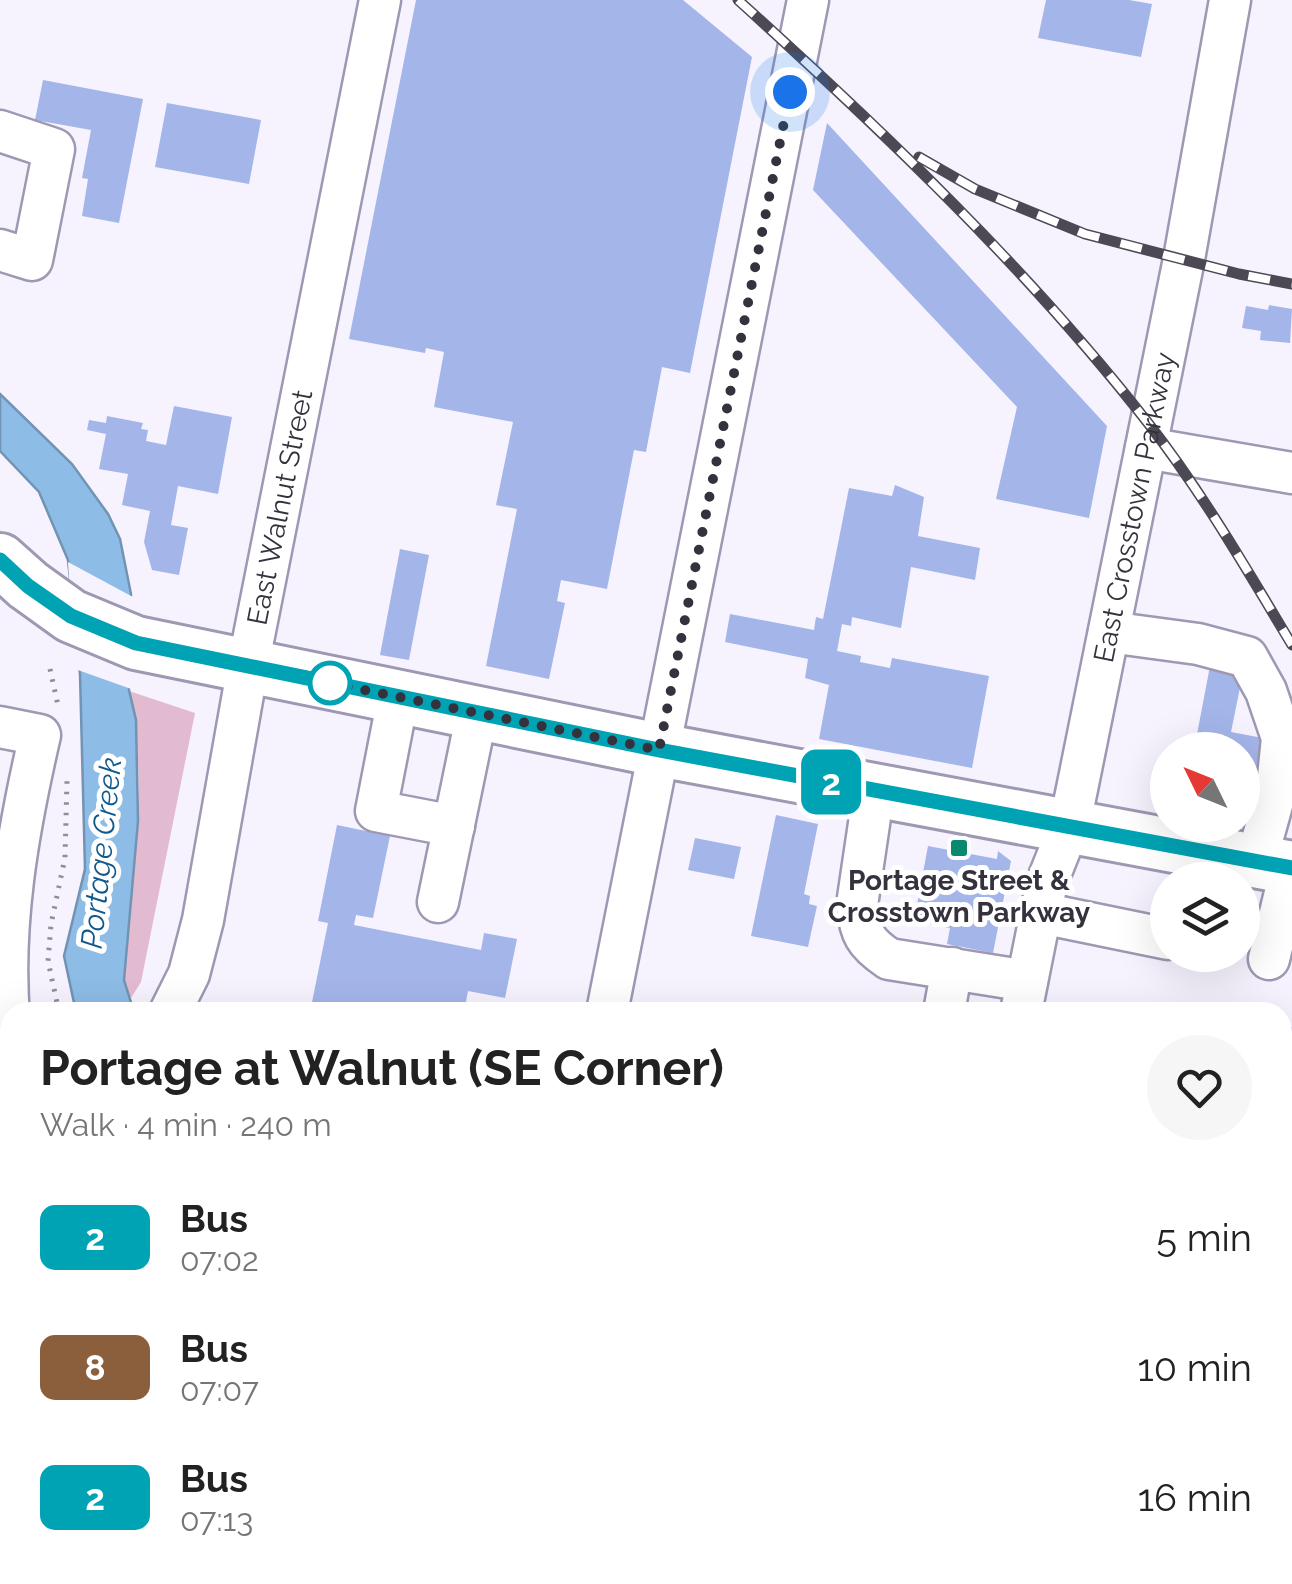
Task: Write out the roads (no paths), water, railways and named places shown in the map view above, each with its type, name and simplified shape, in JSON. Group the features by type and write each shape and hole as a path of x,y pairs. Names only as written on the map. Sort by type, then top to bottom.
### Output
{"main road":[{"path":"0,560 28,586 71,616 136,643 659,750 1280,866"}],"street":[{"name":"East Walnut Street","path":"175,1002 189,974 203,920 248,666 380,0"},
{"path":"609,1002 808,0"},
{"name":"East Crosstown Parkway","path":"1024,997 1047,882 1069,827 1184,259 1230,0"},
{"path":"0,131 54,149 32,260 0,250"},
{"path":"1146,448 1292,473"},
{"path":"1109,632 1198,644 1247,657 1266,691 1282,738 1277,788 1280,866 1268,963"},
{"path":"398,698 376,810 454,826"},
{"path":"438,902 477,712"},
{"path":"0,727 40,735 26,795 8,922 7,1002"},
{"path":"874,790 858,905 859,924 870,946 889,959 952,968 1024,997"},
{"path":"1041,913 1150,934"},
{"path":"946,1002 952,968"}],"water":[{"name":"Portage Creek","path":"0,394 72,464 108,514 120,539 131,594 129,690 136,720 138,821 124,980 131,1002 74,1002 64,956 85,869 80,674 68,560 39,492 0,451"}],"railway":[{"path":"738,0 952,203 1102,366 1187,476 1292,645"},
{"path":"919,157 975,189 1085,234 1292,284"}],"place":[{"name":"Portage Street & Crosstown Parkway","path":"959,848"}]}
